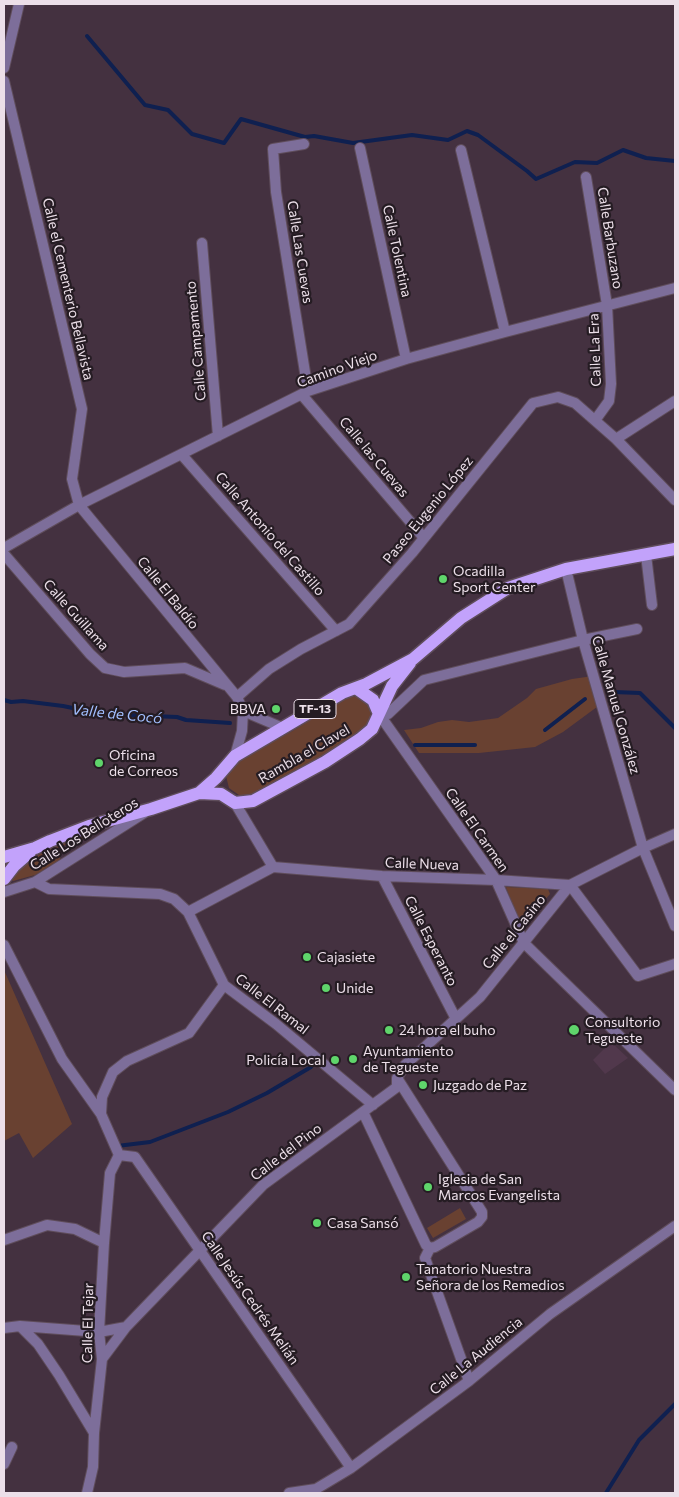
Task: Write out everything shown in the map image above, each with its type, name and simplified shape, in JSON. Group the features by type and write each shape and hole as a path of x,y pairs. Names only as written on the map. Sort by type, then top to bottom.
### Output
{"main road":[{"name":"TF-13","path":"4,857 35,848 89,826 151,809 199,792 235,756 342,693 356,688 413,659 461,618 508,588 566,569 675,549"},
{"name":"Rambla el Clavel","path":"235,803 253,801 325,762 360,739 372,729 392,686 413,659"},
{"path":"356,688 373,700 379,714"},
{"path":"223,769 223,786 235,803"},
{"name":"TF-13","path":"199,792 220,794 235,803"},
{"name":"TF-13","path":"4,879 14,866 35,848"}],"street":[{"path":"4,68 20,4"},
{"name":"Calle el Cementerio Bellavista","path":"4,81 82,409 72,479 79,505"},
{"name":"Calle Las Cuevas","path":"304,144 273,149 276,192 305,393"},
{"name":"Calle Tolentina","path":"360,148 406,359"},
{"path":"461,150 505,332"},
{"name":"Calle Barbuzano","path":"586,176 606,305"},
{"name":"Calle Campamento","path":"202,243 218,436"},
{"name":"Camino Viejo","path":"4,548 79,505 305,393 406,359 675,288"},
{"name":"Calle La Era","path":"596,420 609,401 611,384 606,305"},
{"name":"Calle las Cuevas","path":"305,393 424,538"},
{"name":"Paseo Eugenio López","path":"236,697 268,669 349,624 424,538 533,403 558,397 575,403 616,439 675,500"},
{"path":"616,439 675,400"},
{"name":"Calle Antonio del Castillo","path":"182,455 336,631"},
{"name":"Calle El Baldío","path":"79,505 236,697"},
{"name":"Calle Guillama","path":"4,554 90,654 105,668 124,672 185,668 226,685"},
{"path":"646,555 652,605"},
{"name":"Calle Manuel González","path":"566,569 583,640 643,848 675,926"},
{"path":"379,714 388,714 424,680 583,640 637,629"},
{"path":"235,756 243,722 243,711 236,697"},
{"path":"243,711 283,728"},
{"name":"Calle El Carmen","path":"379,714 496,880 524,943 675,1090"},
{"path":"188,912 273,867 235,803"},
{"name":"Calle Los Belloteros","path":"4,892 35,882 151,809"},
{"name":"Calle el Casino","path":"372,1105 397,1087 397,1078 405,1065 480,997 570,885 675,834"},
{"name":"Calle Nueva","path":"273,867 382,876 570,885"},
{"name":"Calle Esperanto","path":"382,876 456,1019"},
{"name":"Calle El Ramal","path":"35,882 49,889 162,894 174,899 188,912 224,985 276,1024 372,1105"},
{"path":"570,885 638,976 675,964"},
{"path":"4,945 62,1059 101,1114 119,1155"},
{"path":"101,1114 102,1097 113,1072 127,1061 188,1033 224,985"},
{"path":"397,1078 482,1212 482,1217 478,1222 435,1247 430,1248 425,1258 469,1381"},
{"name":"Calle del Pino","path":"102,1359 126,1327 263,1185 372,1105"},
{"path":"363,1112 426,1245 430,1248"},
{"name":"Calle Jesús Cedrés Melián","path":"119,1155 135,1158 352,1468"},
{"name":"Calle El Tejar","path":"87,1493 93,1467 94,1433 102,1359 99,1332 110,1172 119,1155"},
{"path":"4,1240 47,1225 75,1229 104,1243"},
{"name":"Calle La Audiencia","path":"289,1493 315,1491 352,1468 469,1381 550,1314 675,1226"},
{"path":"20,1326 38,1344 94,1433"},
{"path":"4,1328 20,1326 99,1332 126,1327"},
{"path":"4,1464 12,1447"}],"shaded area":[{"path":"593,676 601,704 563,732 535,747 479,753 419,753 404,730 421,728 438,722 452,720 469,722 498,718 527,698 536,689 572,679"},
{"path":"358,697 369,704 371,718 368,726 363,731 300,771 252,795 239,795 229,788 226,776 231,764 294,730 344,698"},
{"path":"88,834 89,837 56,849 61,860 35,875 12,880 17,872 30,860 45,851"},
{"path":"506,887 548,889 550,894 527,920 522,915 518,919"},
{"path":"4,970 72,1124 33,1158 19,1133 4,1141"},
{"path":"611,1042 628,1058 605,1074 593,1060"},
{"path":"460,1208 466,1219 433,1238 427,1228"}],"waterway":[{"path":"87,36 145,105 168,110 192,134 224,143 241,119 305,137 314,136 353,143 412,135 448,140 467,131 478,135 536,179 575,162 597,163 623,150 646,158 675,161"},
{"name":"Valle de Cocó","path":"614,692 640,693 675,728"},
{"name":"Valle de Cocó","path":"545,730 585,699"},
{"name":"Valle de Cocó","path":"4,700 63,706 102,714 177,717 186,720 230,723"},
{"name":"Valle de Cocó","path":"415,745 475,745"},
{"path":"117,1146 150,1142 228,1112 267,1093 311,1067"},
{"path":"606,1493 639,1440 675,1404"}],"place":[{"name":"Ocadilla Sport Center","path":"443,579"},
{"name":"BBVA","path":"276,709"},
{"name":"Oficina de Correos","path":"99,763"},
{"name":"Cajasiete","path":"307,957"},
{"name":"Unide","path":"326,988"},
{"name":"24 hora el buho","path":"389,1030"},
{"name":"Consultorio Tegueste","path":"574,1030"},
{"name":"Ayuntamiento de Tegueste","path":"353,1059"},
{"name":"Policía Local","path":"335,1060"},
{"name":"Juzgado de Paz","path":"423,1085"},
{"name":"Iglesia de San Marcos Evangelista","path":"428,1187"},
{"name":"Casa Sansó","path":"317,1223"},
{"name":"Tanatorio Nuestra Señora de los Remedios","path":"406,1277"}]}
